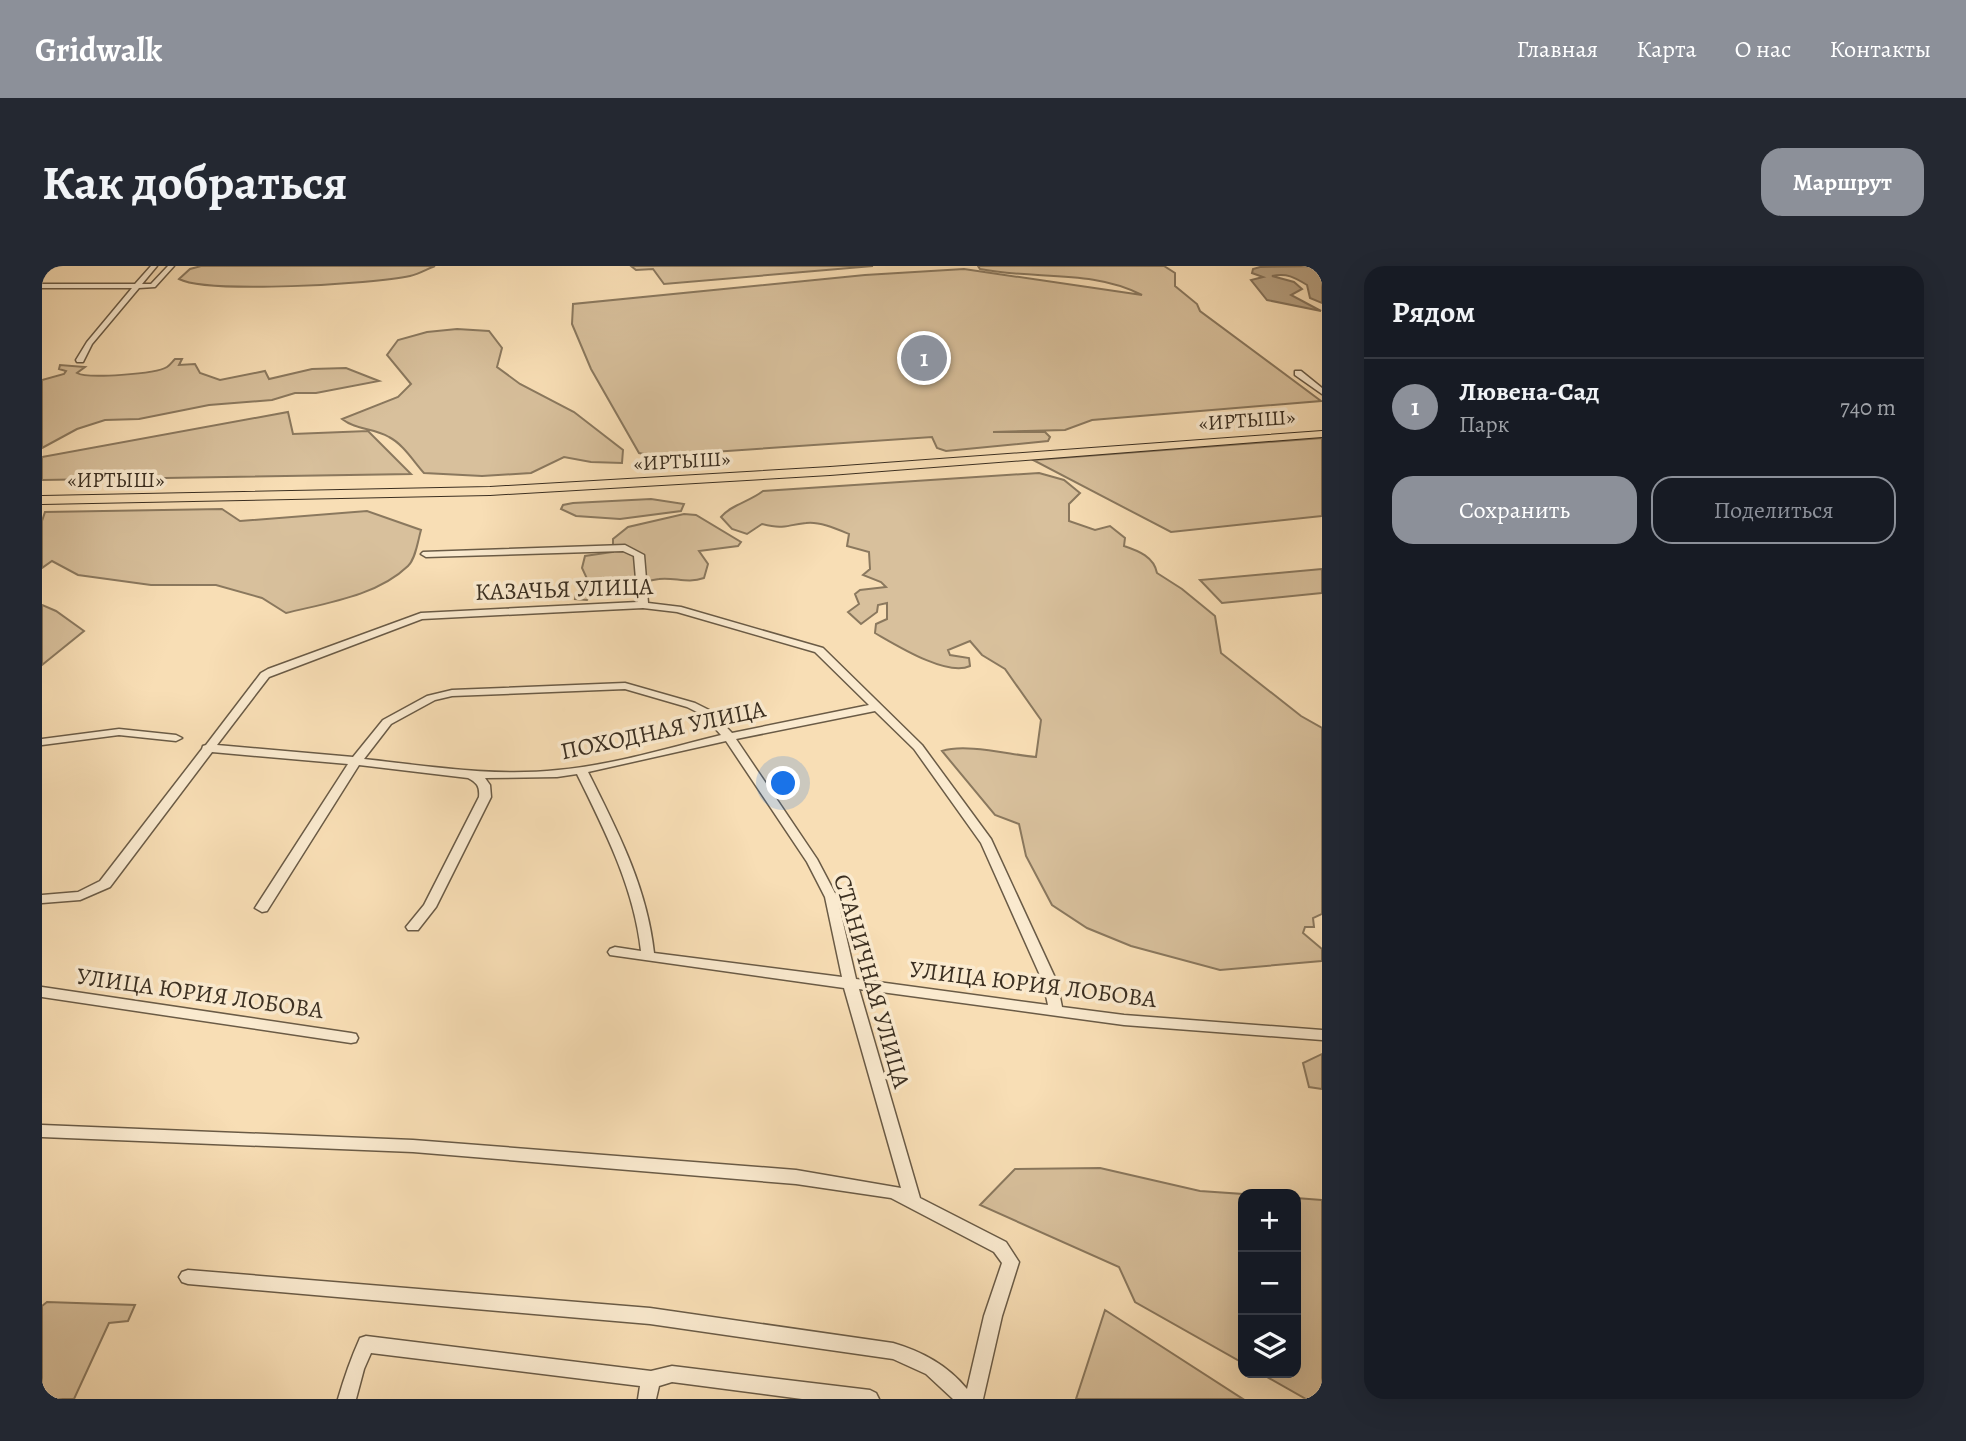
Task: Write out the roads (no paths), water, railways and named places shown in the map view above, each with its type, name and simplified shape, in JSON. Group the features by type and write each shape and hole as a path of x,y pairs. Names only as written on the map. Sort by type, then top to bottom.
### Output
{"highway":[{"name":"«ИРТЫШ»","path":"42,499 370,494 600,485 917,465 1322,434"}],"street":[{"path":"80,360 89,343 135,289 134,286 154,266"},
{"path":"42,286 153,286 171,266"},
{"path":"1298,373 1322,392"},
{"path":"426,554 625,548 639,555 643,605"},
{"name":"КАЗАЧЬЯ УЛИЦА","path":"42,899 80,896 105,884 207,748 264,676 272,671 409,619 445,614 643,605 678,608 819,650 918,747 987,842 1050,982 1056,1010"},
{"name":"СТАНИЧНАЯ УЛИЦА","path":"262,908 356,761 387,722 432,698 465,692 625,686 699,709 707,713 729,737 779,807 824,881 837,918 850,984 912,1199"},
{"name":"ПОХОДНАЯ УЛИЦА","path":"207,748 356,761 470,775 557,774 876,708"},
{"path":"42,742 119,732 176,738"},
{"path":"581,770 618,848 635,892 647,935 648,956"},
{"path":"413,927 429,906 485,797 486,788 482,780 470,775"},
{"name":"УЛИЦА ЮРИЯ ЛОБОВА","path":"615,952 1124,1020 1322,1035"},
{"name":"УЛИЦА ЮРИЯ ЛОБОВА","path":"42,992 351,1038"},
{"path":"42,1131 413,1146 796,1177 873,1187 912,1199 964,1230 1000,1247 1011,1262 993,1316 974,1399"},
{"path":"188,1277 650,1316 893,1351 920,1360 948,1378 964,1399"},
{"path":"347,1399 355,1369 366,1344 651,1379 672,1374 870,1399"},
{"path":"647,1399 651,1379"}],"place":[{"name":"Лювена-Сад","path":"924,358"}]}
